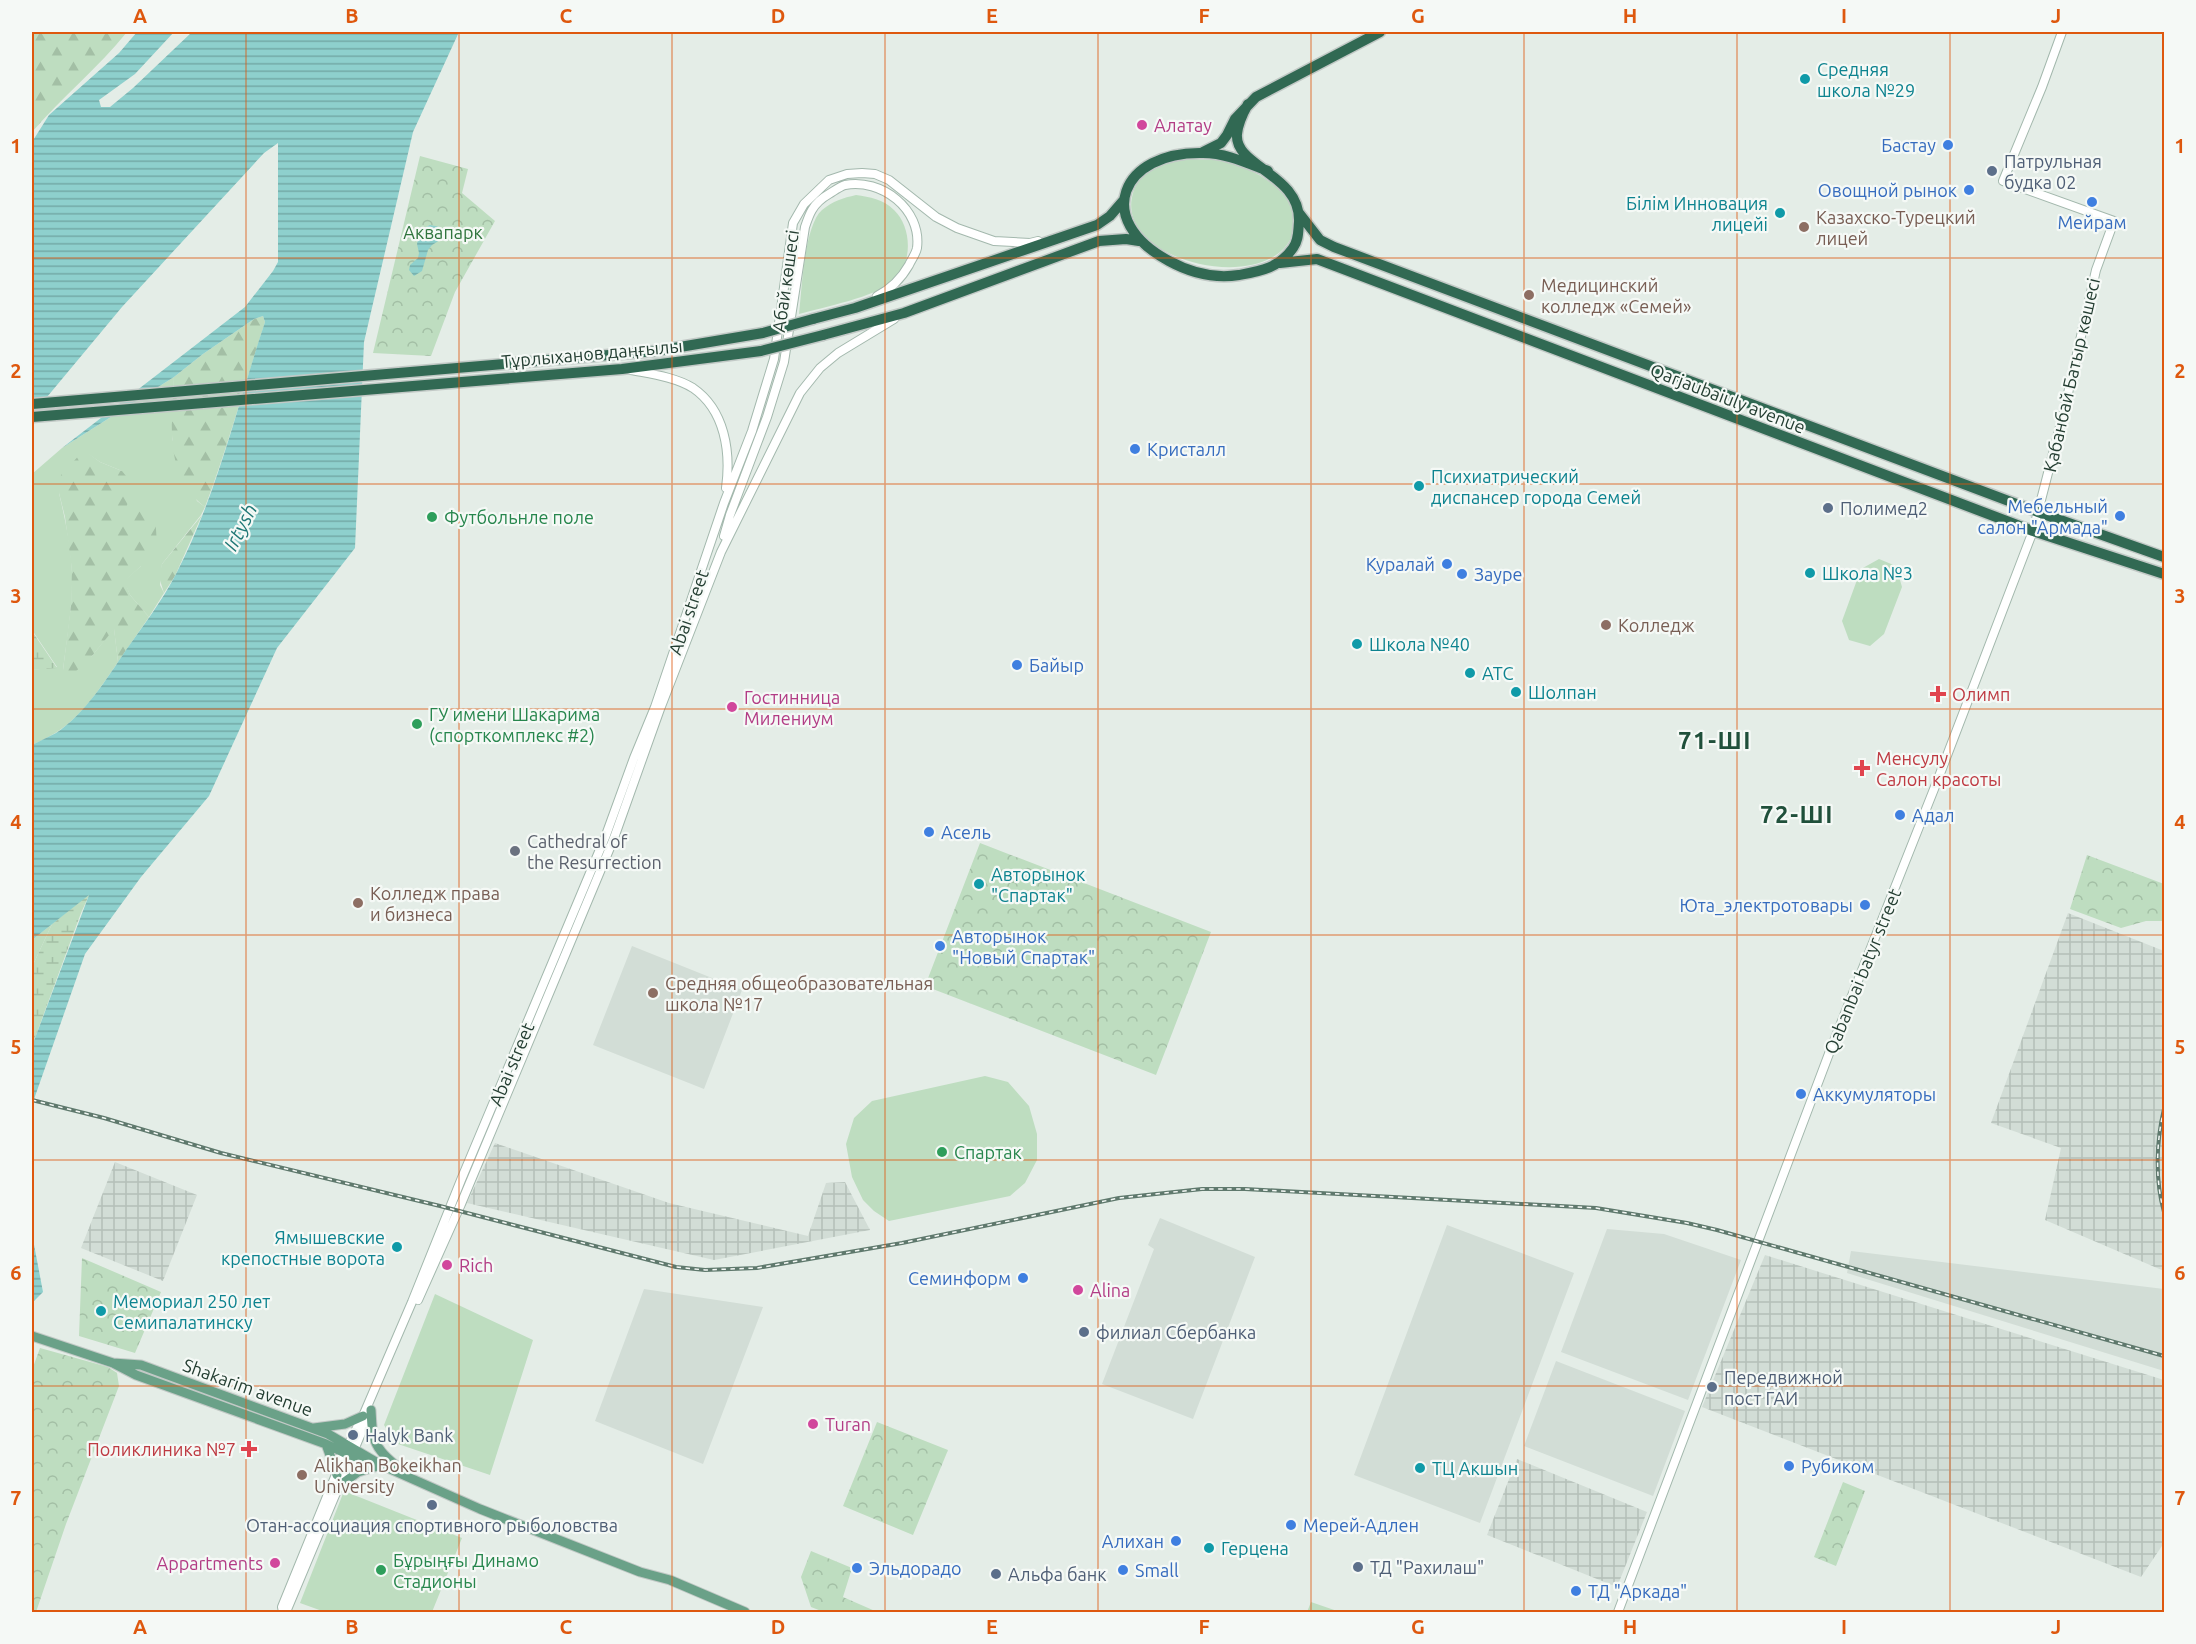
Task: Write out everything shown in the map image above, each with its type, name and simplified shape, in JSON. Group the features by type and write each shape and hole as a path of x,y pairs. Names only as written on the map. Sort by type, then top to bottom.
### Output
{"highway":[{"path":"1201,153 1221,143 1235,119 1248,104 1272,87 1380,32"},
{"path":"1248,104 1240,120 1237,141 1244,154 1268,171 1281,183 1293,197 1299,213 1298,237 1294,247 1280,264 1268,270 1226,277 1183,269 1138,241 1127,222 1123,201 1130,181 1147,165 1170,156 1218,154 1268,171"},
{"name":"Тұрлыханов даңғылы","path":"32,404 656,351 763,333 855,308 1068,236 1097,225 1110,216 1123,201"},
{"name":"Qarjaubaiuly avenue","path":"1299,213 1320,240 1334,247 2038,512 2164,557"},
{"name":"Тұрлыханов даңғылы","path":"32,417 622,369 761,351 904,313 1099,241 1126,239 1138,241"},
{"name":"Qarjaubaiuly avenue","path":"1280,264 1317,259 2033,531 2164,574"}],"main road":[{"name":"Қабанбай Батыр көшесі","path":"2033,531 2094,280 2114,221 2003,181 2062,32"},
{"name":"Абай көшесі","path":"724,502 752,431 774,359 793,223 804,204 829,180 847,174 875,174 889,180 936,217 957,228 994,241 1030,243 1068,236"},
{"name":"Абай көшесі","path":"721,552 730,515 767,417 784,362 805,227 812,209 821,199 842,186 860,184 875,186 892,195 910,213 916,230 917,250 903,275 889,290 855,308"},
{"path":"721,552 800,393 820,369 838,353 904,313"},
{"path":"622,369 661,375 693,388 714,408 727,443 729,467 724,502"},
{"name":"Abai street","path":"367,1413 606,835 655,707 724,502"},
{"name":"Qabanbai batyr street","path":"1618,1612 1830,1050 1938,779 2033,531"},
{"name":"Abai street","path":"285,1610 337,1475 465,1196 614,838 721,552"},
{"name":"Shakarim avenue","path":"32,1336 113,1363 145,1378 326,1444 350,1450"},
{"name":"Shakarim avenue","path":"113,1363 141,1365 313,1428 350,1450 480,1509 640,1572 670,1580 745,1612"},
{"path":"313,1428 345,1424 367,1413 376,1444 381,1452 406,1475"},
{"path":"326,1444 337,1475"},
{"name":"Abai street","path":"285,1610 339,1486 350,1450"},
{"path":"339,1486 358,1472 381,1465"}],"shaded area":[{"path":"2068,913 2164,951 2164,1271 2045,1220 2061,1148 1991,1123"},
{"path":"632,946 742,990 704,1089 593,1045"},
{"path":"495,1143 669,1203 808,1236 826,1183 845,1182 870,1230 714,1260 467,1203"},
{"path":"115,1162 197,1195 163,1281 81,1248"},
{"path":"1160,1218 1255,1257 1193,1419 1102,1384 1154,1249 1148,1245"},
{"path":"1447,1225 1574,1273 1480,1523 1354,1475"},
{"path":"1607,1229 1664,1234 1741,1260 1688,1400 1561,1352"},
{"path":"1851,1251 2164,1289 2164,1371 1847,1273"},
{"path":"1765,1255 2164,1380 2164,1543 2141,1577 1702,1407"},
{"path":"644,1289 763,1307 703,1464 595,1421"},
{"path":"1556,1361 1685,1411 1653,1496 1524,1446"},
{"path":"1517,1459 1647,1512 1617,1587 1487,1535"}],"green space":[{"path":"32,32 127,32 32,132"},
{"name":"Аквапарк","path":"420,156 468,169 462,193 495,221 455,292 431,356 373,353"},
{"path":"1192,159 1223,161 1236,165 1265,178 1287,199 1293,211 1295,225 1290,240 1274,257 1250,265 1222,267 1193,262 1166,252 1145,236 1133,217 1133,193 1137,184 1142,177 1156,167 1173,161"},
{"path":"856,195 881,201 890,206 900,217 907,235 905,265 894,281 875,292 799,314 805,259 811,229 816,218 830,204"},
{"path":"263,316 265,322 205,507 182,480 176,464 172,430 174,377 254,319"},
{"path":"174,377 172,439 197,501 205,507 162,564 160,585 164,593 149,617 130,595 124,581 141,566 125,508 122,471 100,462 84,451 59,493 69,542 72,572 71,609 63,670 92,656 114,628 118,662 75,718 57,732 32,745 32,670 57,667 32,630 32,474 62,448"},
{"path":"84,450 100,462 122,471 134,486 126,508 155,515 157,544 141,566 125,581 130,595 149,617 118,662 114,629 92,656 72,675 63,670 71,605 72,570 65,517 59,493 61,475"},
{"path":"202,515 175,576 164,593 159,577 162,564"},
{"path":"1879,559 1896,566 1902,587 1884,634 1870,646 1849,640 1842,621 1861,569"},
{"path":"32,631 57,668 32,670"},
{"path":"980,843 1211,932 1156,1075 925,986"},
{"path":"2087,855 2164,884 2164,921 2146,921 2121,928 2070,909"},
{"path":"90,893 32,1046 32,967 52,924"},
{"path":"52,924 32,967 32,940"},
{"name":"Спартак","path":"985,1076 1008,1082 1029,1106 1037,1134 1037,1160 1025,1183 1010,1196 889,1221 874,1211 863,1200 852,1177 846,1144 854,1118 872,1101"},
{"path":"82,1258 161,1292 135,1353 79,1336"},
{"path":"435,1294 533,1340 490,1475 395,1443 384,1425"},
{"path":"40,1348 108,1367 117,1373 119,1386 66,1524 36,1612 32,1612 32,1370"},
{"path":"877,1422 948,1450 913,1535 843,1506"},
{"path":"1843,1482 1865,1491 1836,1566 1814,1557"},
{"name":"Бұрыңғы Динамо Стадионы","path":"344,1491 462,1538 432,1612 325,1612 300,1603"},
{"path":"811,1551 852,1568 843,1597 875,1611 824,1612 811,1607 801,1577"},
{"path":"1311,1602 1340,1612 1307,1612"}],"water":[{"name":"Irtysh","path":"137,32 174,32 135,74 99,100 101,107 110,107 192,32 459,32 413,132 364,342 355,548 277,648 209,796 141,877 85,954 32,1105 32,1046 89,895 32,940 32,784 34,770 32,745 56,733 86,706 165,594 176,574 215,482 265,322 263,316 254,319 174,377 62,448 245,307 278,262 278,143 264,153 122,307 32,415 32,142 49,115 119,53"},
{"path":"430,225 440,227 445,237 428,250 422,271 414,276 409,270 410,265 418,258 417,244 420,230"},
{"path":"32,1234 43,1292 32,1303"}],"railway":[{"path":"32,1100 104,1118 221,1153 440,1206 676,1267 705,1270 757,1268 902,1243 1119,1198 1202,1189 1245,1189 1596,1208 1717,1230 2164,1356"},
{"path":"2164,1109 2159,1135 2158,1161 2159,1187 2164,1212"}],"place":[{"name":"Средняя школа №29","path":"1805,79"},
{"name":"Алатау","path":"1142,125"},
{"name":"Бастау","path":"1948,145"},
{"name":"Патрульная будка 02","path":"1992,171"},
{"name":"Овощной рынок","path":"1969,190"},
{"name":"Мейрам","path":"2092,202"},
{"name":"Білім Инновация лицейі","path":"1780,213"},
{"name":"Казахско-Турецкий лицей","path":"1804,227"},
{"name":"Медицинский колледж «Семей»","path":"1529,295"},
{"name":"Кристалл","path":"1135,449"},
{"name":"Психиатрический диспансер города Семей","path":"1419,486"},
{"name":"Полимед2","path":"1828,508"},
{"name":"Мебельный салон \"Армада\"","path":"2120,516"},
{"name":"Футбольнле поле","path":"432,517"},
{"name":"Куралай","path":"1447,564"},
{"name":"Школа №3","path":"1810,573"},
{"name":"Зауре","path":"1462,574"},
{"name":"Колледж","path":"1606,625"},
{"name":"Школа №40","path":"1357,644"},
{"name":"Байыр","path":"1017,665"},
{"name":"АТС","path":"1470,673"},
{"name":"Шолпан","path":"1516,692"},
{"name":"Олимп","path":"1938,694"},
{"name":"Гостинница Милениум","path":"732,707"},
{"name":"ГУ имени Шакарима (спорткомплекс #2)","path":"417,724"},
{"name":"Менсулу Салон красоты","path":"1862,768"},
{"name":"Адал","path":"1900,815"},
{"name":"Асель","path":"929,832"},
{"name":"Cathedral of the Resurrection","path":"515,851"},
{"name":"Авторынок \"Спартак\"","path":"979,884"},
{"name":"Колледж права и бизнеса","path":"358,903"},
{"name":"Юта_электротовары","path":"1865,905"},
{"name":"Авторынок \"Новый Спартак\"","path":"940,946"},
{"name":"Средняя общеобразовательная школа №17","path":"653,993"},
{"name":"Аккумуляторы","path":"1801,1094"},
{"name":"Спартак","path":"942,1152"},
{"name":"Ямышевские крепостные ворота","path":"397,1247"},
{"name":"Rich","path":"447,1265"},
{"name":"Семинформ","path":"1023,1278"},
{"name":"Alina","path":"1078,1290"},
{"name":"Мемориал 250 лет Семипалатинску","path":"101,1311"},
{"name":"филиал Сбербанка","path":"1084,1332"},
{"name":"Передвижной пост ГАИ","path":"1712,1387"},
{"name":"Turan","path":"813,1424"},
{"name":"Halyk Bank","path":"353,1435"},
{"name":"Поликлиника №7","path":"249,1449"},
{"name":"Рубиком","path":"1789,1466"},
{"name":"ТЦ Акшын","path":"1420,1468"},
{"name":"Alikhan Bokeikhan University","path":"302,1475"},
{"name":"Отан-ассоциация спортивного рыболовства","path":"432,1505"},
{"name":"Мерей-Адлен","path":"1291,1525"},
{"name":"Алихан","path":"1176,1541"},
{"name":"Герцена","path":"1209,1548"},
{"name":"Appartments","path":"275,1563"},
{"name":"ТД \"Рахилаш\"","path":"1358,1567"},
{"name":"Эльдорадо","path":"857,1568"},
{"name":"Бұрыңғы Динамо Стадионы","path":"381,1570"},
{"name":"Small","path":"1123,1570"},
{"name":"Альфа банк","path":"996,1574"},
{"name":"ТД \"Аркада\"","path":"1576,1591"}],"district":[{"name":"71-ШІ","path":"1715,740"},
{"name":"72-ШІ","path":"1797,814"}]}
